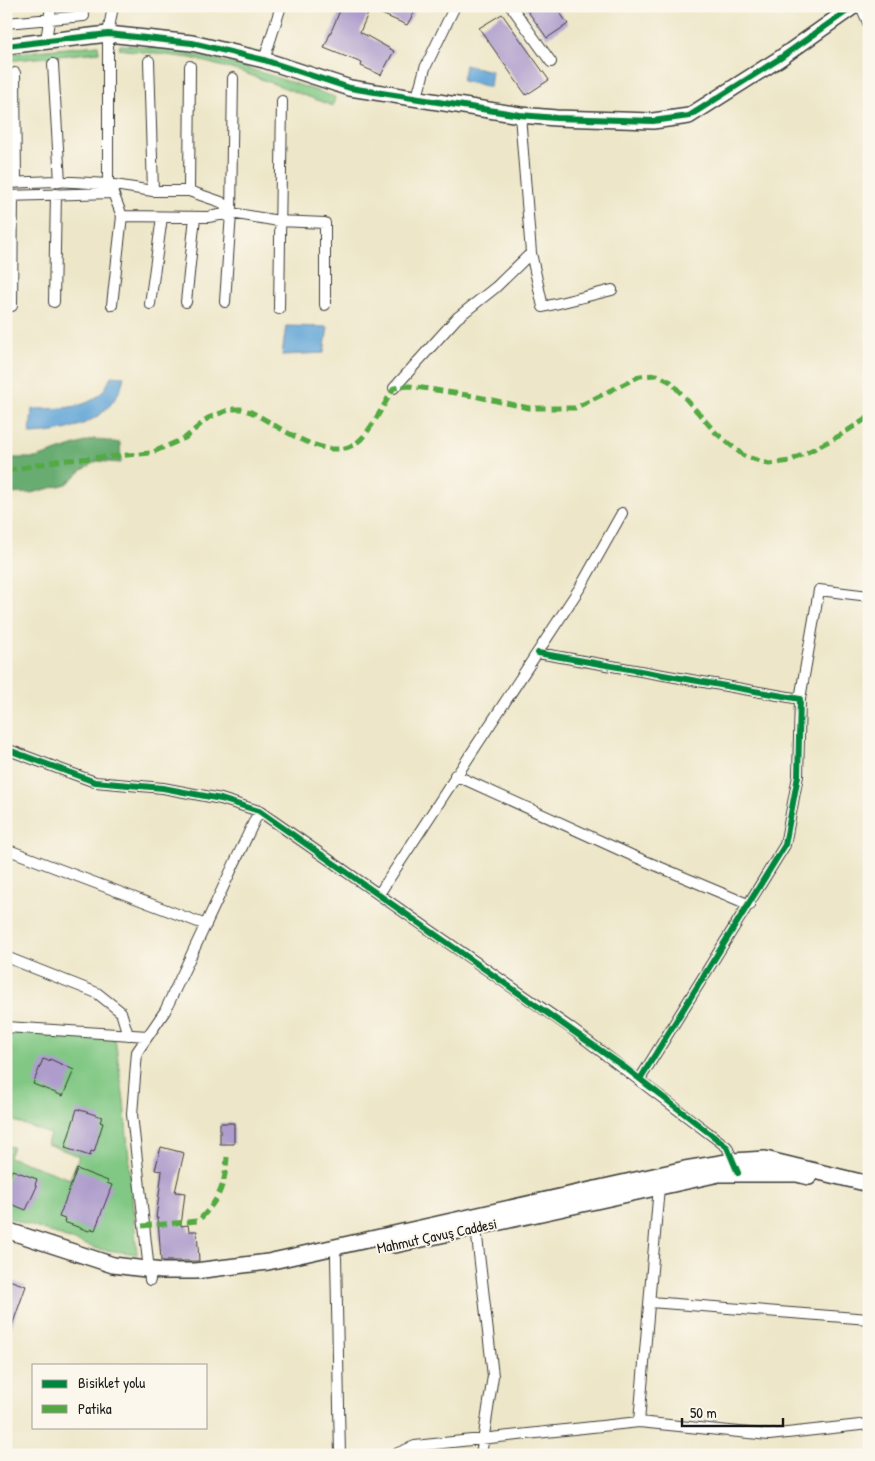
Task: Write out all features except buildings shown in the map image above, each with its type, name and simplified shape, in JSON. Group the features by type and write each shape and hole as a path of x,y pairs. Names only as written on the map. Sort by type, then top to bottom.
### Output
{"main road":[{"path":"6,46 108,34 192,43 264,60 350,88 417,97 520,115 653,121 689,116 779,59 854,6"},
{"path":"6,1230 149,1275 268,1262 685,1169 736,1166 765,1159 869,1184"},
{"name":"Mahmut Çavuş Caddesi","path":"6,1237 101,1269 207,1280 261,1273 476,1228 719,1174 736,1166 796,1174 869,1194"}],"street":[{"path":"46,41 51,6"},
{"path":"108,184 108,34 113,6"},
{"path":"264,60 281,6"},
{"path":"417,97 425,68 455,6"},
{"path":"510,6 551,62"},
{"path":"861,6 869,25"},
{"path":"6,23 84,16"},
{"path":"149,61 153,191"},
{"path":"53,64 60,182"},
{"path":"189,191 190,66"},
{"path":"16,73 11,183 60,182 108,184 153,191 189,191 221,202 231,213"},
{"path":"225,302 231,213 233,78"},
{"path":"279,309 282,101"},
{"path":"520,115 531,253 542,307 612,290"},
{"path":"12,306 9,196 113,193 122,216 112,305"},
{"path":"54,302 56,194"},
{"path":"122,216 195,217 231,213 279,221 325,223 325,305"},
{"path":"150,304 162,216"},
{"path":"186,302 195,217"},
{"path":"394,388 457,318 496,287 531,253"},
{"path":"379,894 455,775 581,586 622,513"},
{"path":"640,1079 690,996 750,905 786,845 798,776 800,698 819,590 869,596"},
{"path":"538,653 800,698"},
{"path":"6,749 95,782 163,788 221,799 258,810 569,1027 640,1079 727,1147 736,1166"},
{"path":"455,775 631,855 750,905"},
{"path":"149,1275 132,1114 137,1052 165,1011 258,810"},
{"path":"6,849 206,924"},
{"path":"6,957 97,993 121,1012 128,1035"},
{"path":"6,1027 148,1036"},
{"path":"639,1422 660,1187"},
{"path":"476,1228 493,1376 482,1438 481,1455"},
{"path":"113,1265 142,1262 146,1252"},
{"path":"336,1257 340,1455"},
{"path":"650,1302 869,1319"},
{"path":"393,1455 415,1446 639,1422 769,1435 869,1424"}],"green space":[{"path":"98,45 99,52 6,61 6,54"},
{"path":"120,45 175,51 229,63 335,97 333,106 242,72 191,58 119,49"},
{"path":"94,439 120,443 121,463 97,461 81,471 67,484 31,493 6,494 6,458 36,458"},
{"path":"6,1031 115,1039 124,1101 137,1254 98,1249 6,1217 6,1152 9,1146 13,1147 9,1157 70,1179 79,1156 47,1144 50,1134 6,1118"}],"water":[{"path":"465,65 492,71 490,87 462,81"},
{"path":"286,326 328,327 324,353 282,355"},
{"path":"111,376 124,377 119,392 101,414 75,427 60,431 30,434 32,409 68,407 89,402 98,396"}],"marked path":[{"path":"6,471 56,461 151,453 185,438 208,418 231,409 251,412 307,442 337,449 351,446 363,437 394,388 409,386 474,396 529,408 575,408 640,376 657,375 671,382 716,433 744,456 769,464 790,461 839,436 869,417"},
{"path":"142,1226 198,1221 220,1192 225,1176 227,1157"}],"cycle path":[{"path":"6,46 108,34 192,43 264,60 350,88 520,115 653,121 689,116 779,59 854,6"},
{"path":"538,653 800,699 798,776 785,845 640,1079"},
{"path":"6,749 95,782 163,788 221,799 259,811 627,1069 727,1147 738,1173"}]}
